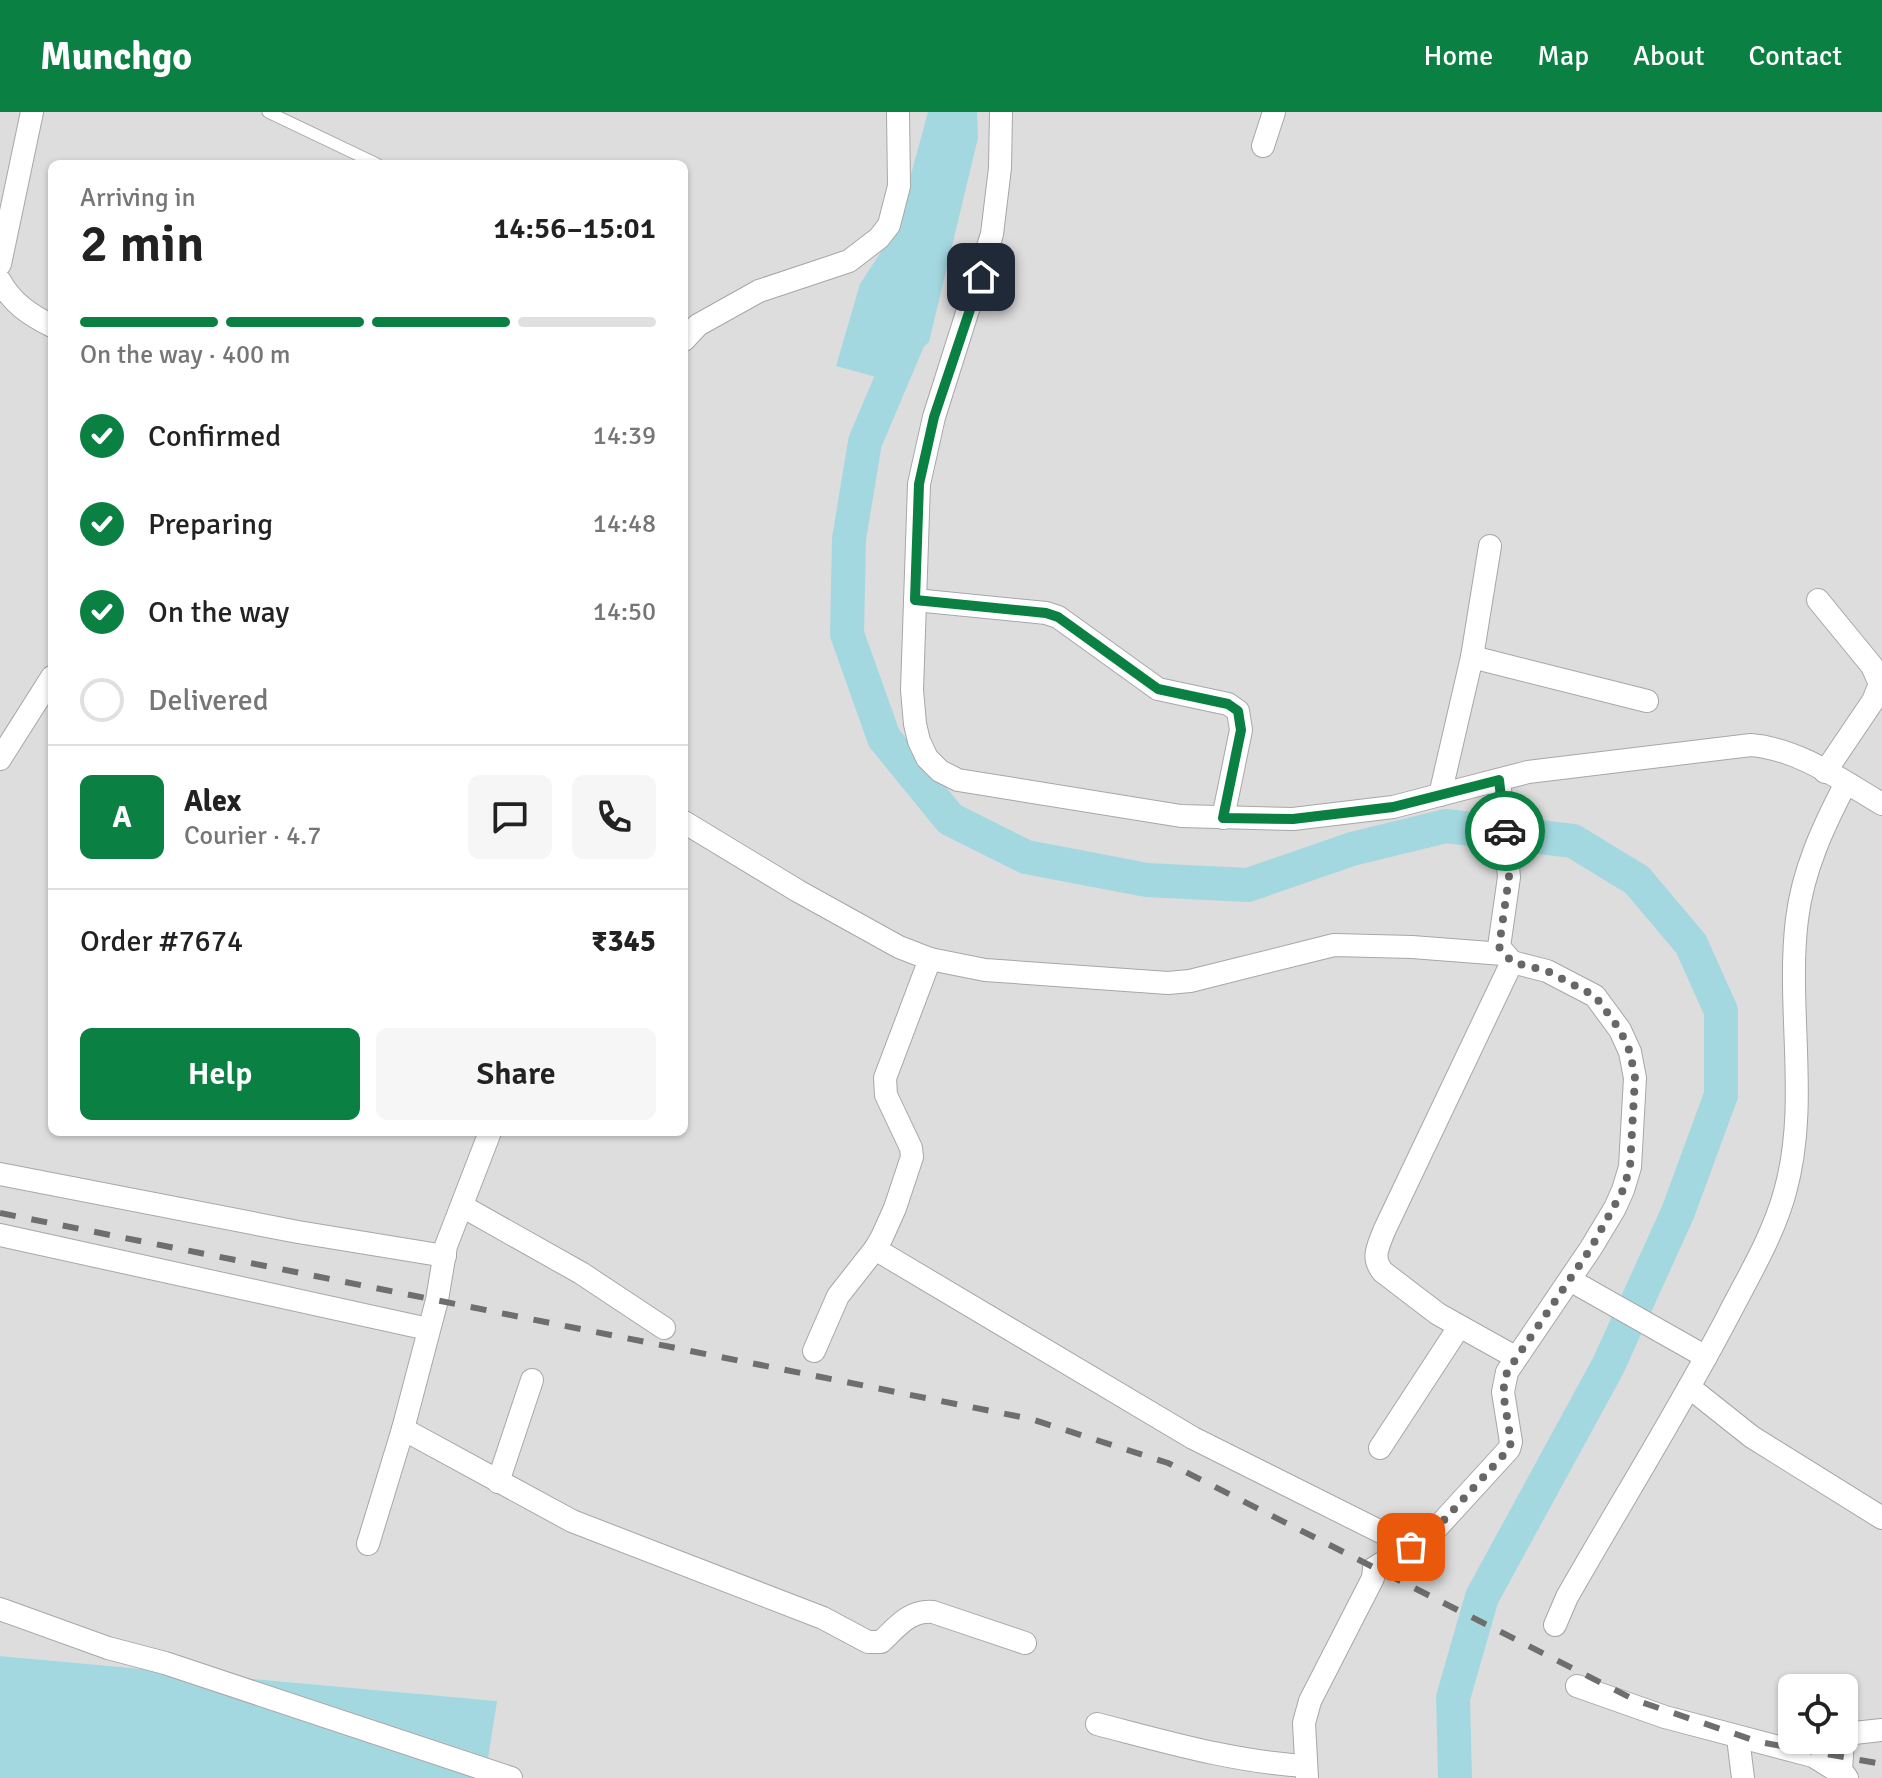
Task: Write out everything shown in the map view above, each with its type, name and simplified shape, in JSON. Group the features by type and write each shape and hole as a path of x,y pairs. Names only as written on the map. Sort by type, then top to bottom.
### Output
{"street":[{"path":"1,255 32,112"},
{"path":"688,336 698,325 759,291 849,261 879,238 889,225 899,186 898,112"},
{"path":"1001,112 1000,168 992,234 934,417 919,484 912,690 919,741 927,758 940,771 958,780 1181,816 1293,819 1393,807 1528,772 1751,745 1774,747 1882,804"},
{"path":"1263,146 1274,112"},
{"path":"2,301 48,324"},
{"path":"1440,795 1472,657 1490,546"},
{"path":"915,600 1046,613 1058,617 1158,689 1228,704 1238,711 1241,730 1223,818"},
{"path":"1818,600 1872,666 1880,684 1873,701 1825,772"},
{"path":"1472,657 1647,701"},
{"path":"0,759 48,683"},
{"path":"1499,780 1509,877 1499,947 1508,958"},
{"path":"1555,1625 1567,1597 1706,1357 1755,1264 1785,1192 1794,1154 1796,1120 1797,921 1810,859 1846,783"},
{"path":"688,824 887,940 930,959 985,970 1168,983 1190,981 1334,945 1412,947 1508,958 1547,971 1595,996 1620,1030 1630,1052 1635,1078 1630,1167 1623,1190 1570,1280 1507,1372 1503,1392 1511,1442 1509,1449 1434,1531 1374,1568 1373,1578 1310,1701 1304,1723 1306,1772 1233,1759 1097,1724"},
{"path":"1508,958 1375,1255 1376,1264 1383,1272 1438,1314 1515,1357"},
{"path":"814,1351 838,1296 875,1249 895,1208 912,1157 911,1148 886,1095 885,1078 930,959"},
{"path":"368,1544 403,1429 445,1256 488,1136"},
{"path":"0,1174 298,1232 445,1256"},
{"path":"462,1206 581,1273 664,1328"},
{"path":"0,1235 428,1329"},
{"path":"875,1249 1193,1438 1411,1547"},
{"path":"1570,1280 1706,1357"},
{"path":"1380,1448 1459,1327"},
{"path":"498,1482 532,1380"},
{"path":"1689,1387 1752,1437 1882,1518"},
{"path":"403,1429 572,1521 823,1618 868,1642 881,1642 909,1616 921,1611 933,1612 1025,1643"},
{"path":"0,1609 108,1648 165,1663 511,1778"},
{"path":"1577,1686 1631,1706 1738,1738 1813,1756 1845,1776"},
{"path":"1858,1733 1882,1730"},
{"path":"1738,1738 1743,1778"},
{"path":"1844,1754 1845,1776"}],"lane":[{"path":"268,112 369,160"}],"shaded area":[{"path":"0,112 1882,112 1882,1778 485,1778 496,1701 0,1656"}],"water":[{"path":"928,112 977,112 978,138 929,342 897,371 876,377 836,366 860,284 896,229"},
{"path":"0,1656 497,1701 485,1778 0,1778"}],"waterway":[{"path":"912,331 865,442 849,539 847,634 884,738 950,819 1026,857 1147,880 1248,885 1352,849 1446,826 1573,841 1637,880 1691,944 1721,1011 1721,1095 1678,1212 1608,1366 1482,1597 1453,1698 1455,1778"}],"railway":[{"path":"0,1213 1031,1419 1168,1463 1635,1700 1759,1742 1882,1764"}],"way so far":[{"path":"1411,1547 1434,1531 1509,1449 1511,1442 1503,1392 1507,1372 1591,1248 1615,1208 1630,1167 1635,1078 1630,1052 1620,1030 1595,996 1547,971 1512,962 1499,947 1509,877 1505,831"}],"route":[{"path":"981,277 934,417 919,484 915,600 1046,613 1058,617 1158,689 1228,704 1238,711 1241,730 1223,818 1293,819 1393,807 1499,780 1505,831"}]}
